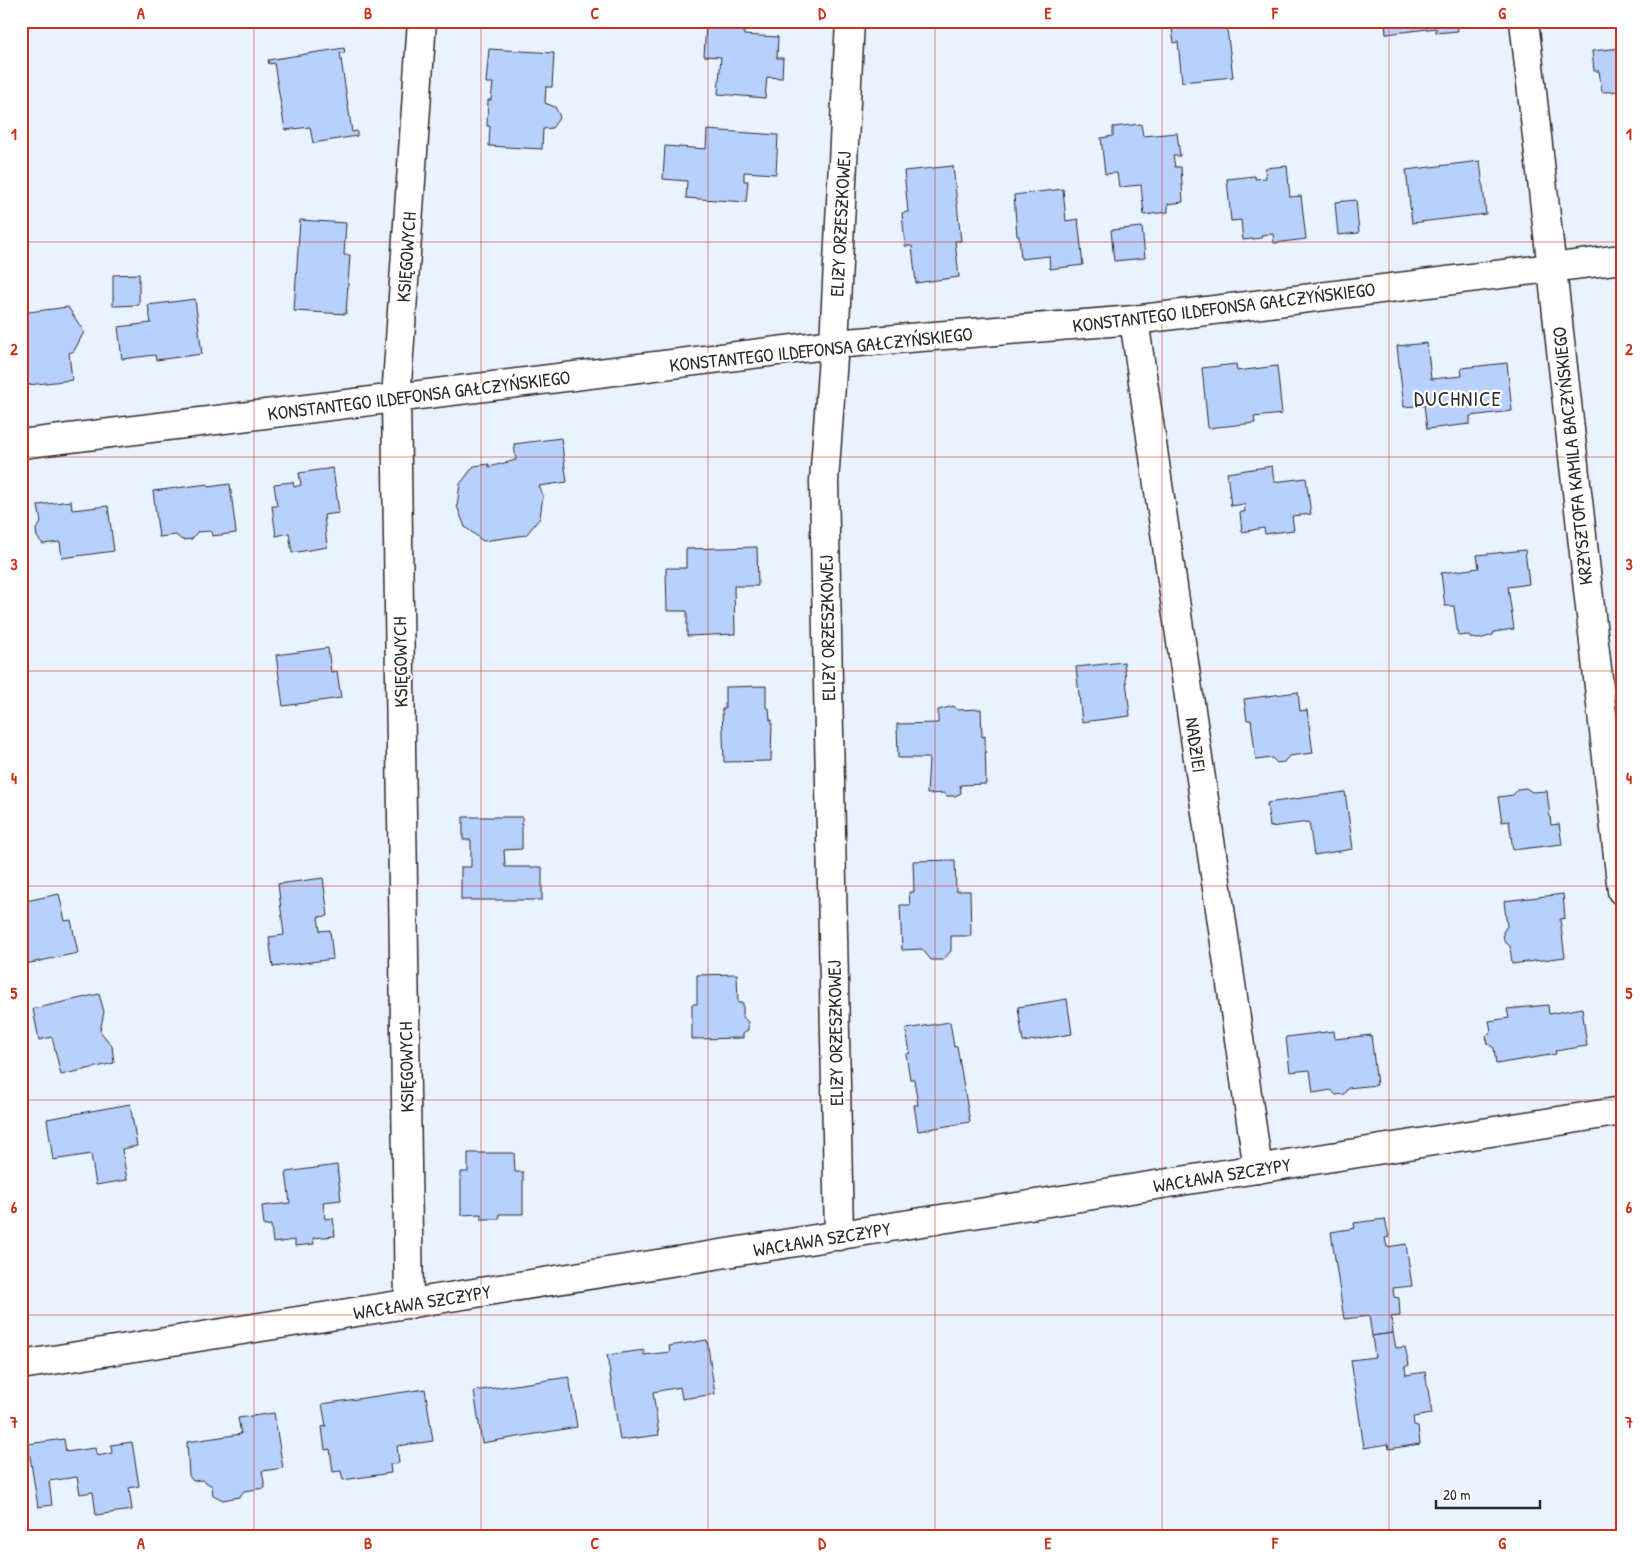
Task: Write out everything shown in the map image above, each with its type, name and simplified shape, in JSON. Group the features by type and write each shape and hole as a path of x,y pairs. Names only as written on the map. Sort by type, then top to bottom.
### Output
{"street":[{"name":"KSIĘGOWYCH","path":"409,1304 396,398 422,21"},
{"name":"ELIZY ORZESZKOWEJ","path":"840,1236 824,481 834,344 850,21"},
{"name":"KRZYSZTOFA KAMILA BACZYŃSKIEGO","path":"1524,21 1622,891"},
{"name":"KONSTANTEGO ILDEFONSA GAŁCZYŃSKIEGO","path":"21,444 834,344 1134,320 1551,266 1622,259"},
{"name":"NADZIEI","path":"1134,320 1258,1169"},
{"name":"WACŁAWA SZCZYPY","path":"21,1365 1622,1111"}],"building":[{"path":"1171,21 1226,21 1233,77 1182,82 1178,42 1174,43"},
{"path":"1385,21 1457,21 1458,31 1436,33 1436,28 1386,34"},
{"path":"706,26 744,28 744,35 778,37 777,58 783,58 782,78 767,77 765,98 718,94 721,57 704,56"},
{"path":"344,48 345,53 340,53 352,132 357,131 357,136 313,143 310,127 285,130 274,63 269,64 268,60"},
{"path":"1622,48 1622,96 1619,96 1619,91 1602,92 1599,71 1594,71 1592,51"},
{"path":"489,49 554,53 552,87 546,87 545,103 555,107 560,117 552,128 543,129 542,149 489,146 490,126 487,126 488,100 491,100 493,83 486,83"},
{"path":"1141,124 1143,136 1177,133 1180,156 1173,156 1175,167 1181,167 1183,202 1168,204 1168,212 1144,215 1141,185 1119,187 1117,173 1105,174 1101,138 1113,136 1113,127"},
{"path":"707,130 778,135 776,174 744,172 744,181 748,181 746,202 686,198 687,181 663,179 665,146 706,149"},
{"path":"1480,161 1486,214 1412,223 1406,170"},
{"path":"953,166 961,241 955,241 959,277 916,283 912,246 905,246 902,213 908,212 904,171"},
{"path":"1287,166 1290,197 1301,196 1306,239 1274,243 1273,234 1261,235 1262,238 1243,240 1241,220 1231,221 1227,179 1255,176 1255,179 1266,178 1265,168"},
{"path":"1063,189 1066,221 1078,219 1083,265 1050,269 1049,256 1021,259 1014,195"},
{"path":"1356,200 1359,233 1338,235 1335,202"},
{"path":"300,220 346,223 344,255 350,255 346,314 294,311"},
{"path":"1142,227 1145,258 1114,261 1111,230"},
{"path":"139,274 139,305 113,306 113,275"},
{"path":"195,299 202,354 156,360 155,355 122,359 118,327 151,323 148,305"},
{"path":"68,307 84,332 74,351 69,353 72,380 28,385 23,346 21,346 21,313"},
{"path":"1427,343 1431,379 1462,376 1461,368 1507,363 1512,411 1470,416 1470,424 1427,429 1424,405 1404,407 1397,346"},
{"path":"1236,364 1237,371 1277,366 1282,414 1254,417 1255,423 1208,428 1202,368"},
{"path":"561,438 567,482 539,486 543,495 540,518 526,535 483,541 465,527 457,506 460,484 474,466 489,464 489,467 516,460 514,444"},
{"path":"1272,466 1274,482 1306,478 1311,514 1292,516 1294,530 1265,534 1264,528 1242,532 1240,512 1245,512 1244,504 1231,506 1227,473"},
{"path":"333,468 339,513 324,515 327,547 292,553 289,533 276,536 272,506 277,506 274,484 293,482 294,487 301,485 299,473"},
{"path":"208,484 208,487 230,484 236,533 212,536 211,531 197,532 192,539 182,540 176,535 159,537 153,491"},
{"path":"71,501 72,510 108,506 114,551 62,558 60,542 43,544 37,537 36,529 41,523 38,505"},
{"path":"757,547 758,586 734,586 735,634 687,636 687,611 667,611 666,568 686,568 686,549"},
{"path":"1525,550 1529,584 1508,587 1514,629 1494,632 1493,635 1479,639 1471,638 1469,635 1458,636 1454,606 1445,606 1441,573 1479,568 1477,555"},
{"path":"328,648 331,672 337,671 341,698 283,706 276,655"},
{"path":"1124,662 1130,716 1082,722 1076,667"},
{"path":"766,686 766,708 769,708 770,720 772,720 771,761 724,762 722,709 725,709 725,687"},
{"path":"1298,692 1300,711 1307,710 1313,753 1289,756 1284,762 1277,763 1272,758 1256,760 1251,720 1247,720 1244,699"},
{"path":"954,706 957,710 981,709 982,737 985,736 986,784 960,785 961,793 955,796 947,796 944,793 927,794 929,758 898,758 897,724 938,723 938,710"},
{"path":"1526,788 1532,792 1547,791 1551,825 1559,824 1562,844 1513,850 1509,821 1502,822 1498,797 1513,795 1518,789"},
{"path":"1345,792 1353,849 1314,855 1309,822 1270,827 1267,803"},
{"path":"463,817 522,817 522,849 504,850 505,867 542,867 542,900 461,900 461,867 471,867 471,840 463,840"},
{"path":"955,860 956,891 970,891 971,936 951,936 951,951 943,960 931,960 922,949 902,950 900,905 910,905 909,892 914,892 913,861"},
{"path":"323,878 328,916 318,917 320,931 330,930 333,959 273,967 269,937 284,935 278,884"},
{"path":"59,894 65,921 71,920 78,953 21,965 21,902"},
{"path":"1563,894 1565,918 1560,919 1565,957 1512,964 1510,946 1504,941 1503,932 1507,926 1504,901"},
{"path":"737,974 738,1003 743,1003 743,1017 748,1022 748,1030 743,1034 743,1038 692,1039 692,1004 697,1004 697,975"},
{"path":"99,994 104,1012 100,1031 112,1046 114,1063 61,1075 52,1037 39,1040 33,1009"},
{"path":"1067,999 1072,1034 1023,1042 1018,1007"},
{"path":"1548,1005 1549,1014 1582,1008 1587,1046 1555,1051 1556,1054 1496,1064 1494,1048 1488,1044 1486,1036 1491,1031 1489,1021 1509,1018 1507,1009"},
{"path":"950,1022 954,1047 957,1046 970,1122 918,1131 914,1105 918,1105 914,1079 910,1079 906,1054 910,1053 906,1029"},
{"path":"1334,1031 1335,1039 1371,1035 1377,1085 1348,1088 1344,1094 1336,1095 1331,1090 1313,1093 1310,1070 1290,1072 1286,1037"},
{"path":"130,1104 137,1146 122,1149 127,1180 96,1185 91,1154 53,1160 47,1119"},
{"path":"468,1153 514,1153 515,1172 523,1172 523,1214 499,1214 499,1219 481,1219 481,1214 461,1215 461,1172 468,1172"},
{"path":"337,1165 341,1200 323,1202 325,1219 333,1218 335,1236 313,1238 314,1244 295,1246 295,1240 273,1243 271,1225 264,1226 262,1206 290,1203 286,1172"},
{"path":"1385,1219 1389,1237 1385,1238 1387,1247 1406,1244 1412,1286 1393,1288 1394,1297 1399,1298 1400,1316 1391,1317 1393,1333 1372,1336 1369,1316 1344,1319 1331,1232 1355,1228 1354,1223"},
{"path":"1393,1333 1396,1348 1405,1347 1409,1365 1405,1367 1406,1375 1425,1372 1432,1414 1413,1417 1414,1425 1418,1426 1420,1444 1389,1449 1388,1444 1364,1448 1351,1360 1375,1357 1372,1336"},
{"path":"707,1340 715,1394 682,1399 680,1387 653,1392 659,1435 620,1440 607,1355 644,1350 644,1355 670,1352 669,1346"},
{"path":"569,1377 577,1427 482,1443 474,1391"},
{"path":"425,1389 433,1441 397,1446 399,1463 390,1464 391,1473 343,1480 341,1471 333,1472 330,1449 325,1450 322,1427 326,1426 322,1404"},
{"path":"274,1413 283,1468 262,1471 265,1488 244,1491 239,1497 223,1500 213,1495 212,1486 202,1480 193,1481 189,1476 187,1442 241,1434 238,1418"},
{"path":"64,1439 66,1452 95,1448 97,1456 112,1453 111,1445 132,1442 139,1486 129,1488 132,1510 96,1515 93,1492 80,1494 77,1477 49,1481 52,1505 38,1507 28,1444"}],"district":[{"name":"DUCHNICE","path":"1458,398"}]}
